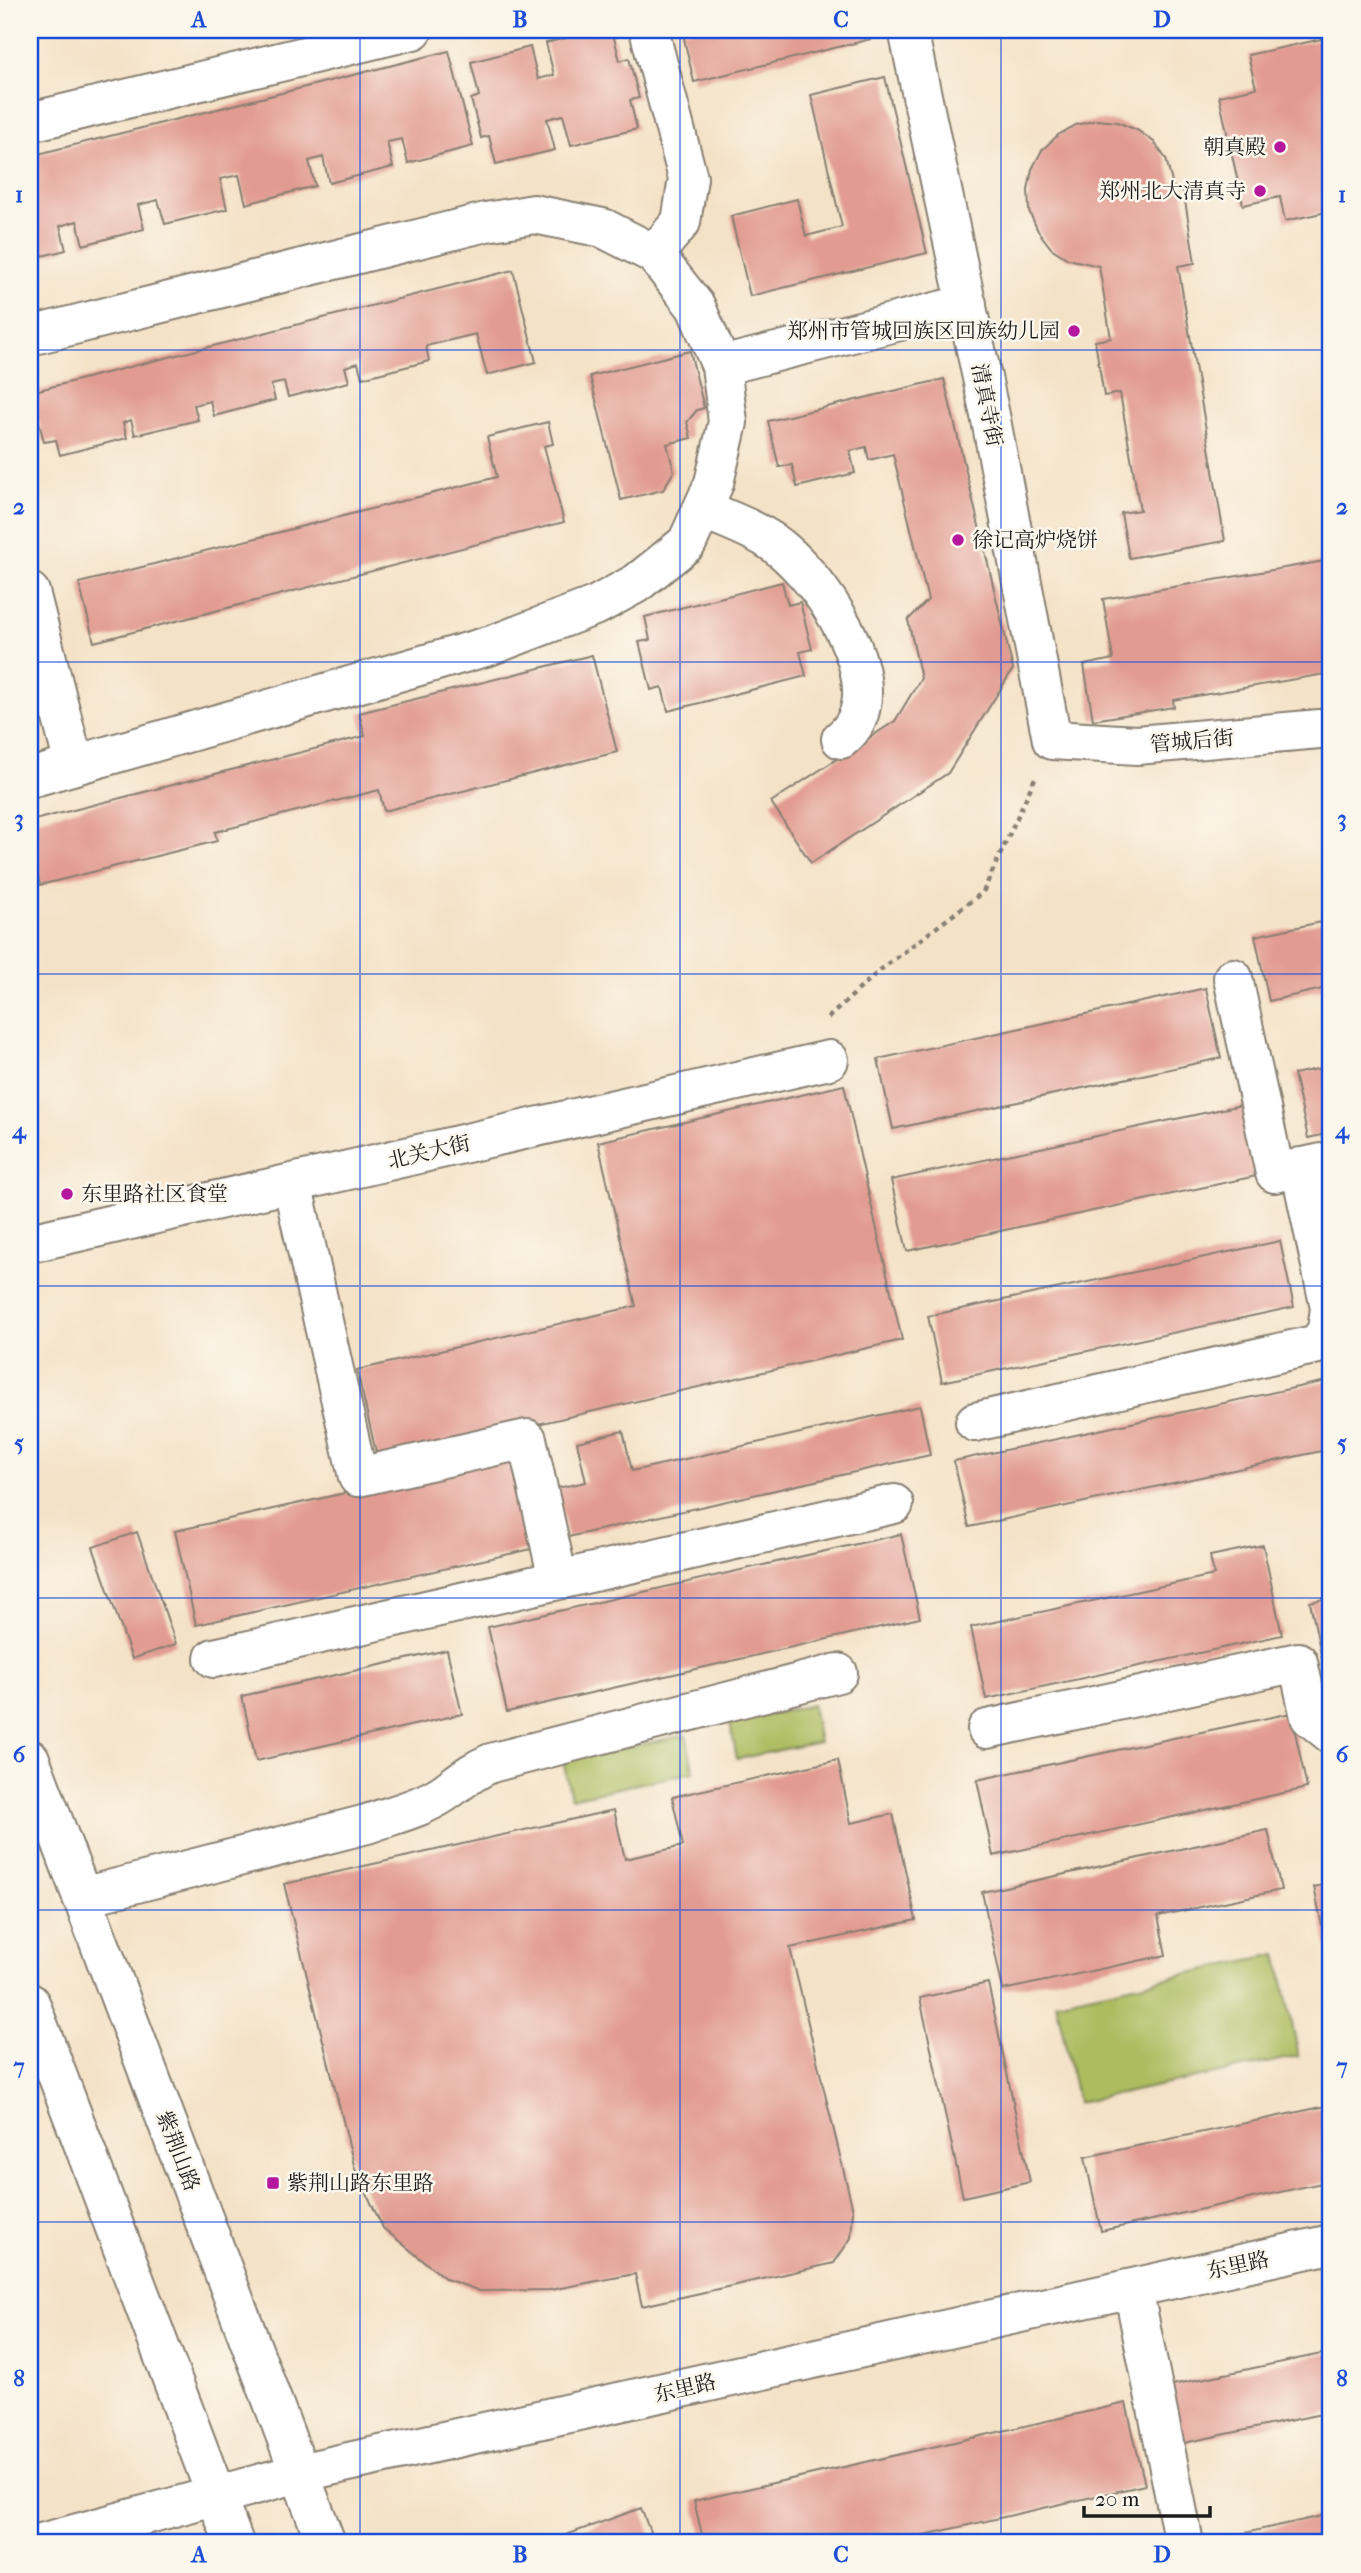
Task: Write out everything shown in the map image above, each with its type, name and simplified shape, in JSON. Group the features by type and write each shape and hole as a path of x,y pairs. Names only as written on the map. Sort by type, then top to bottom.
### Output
{"street":[{"path":"30,122 413,30"},
{"path":"649,30 688,178 681,222 654,254"},
{"name":"清真寺街","path":"908,30 967,304 1052,740"},
{"path":"30,336 486,222 534,214 603,228 654,254 696,307 721,366 728,422 714,483 687,543 637,583 597,606 492,645 30,778"},
{"path":"721,366 967,304"},
{"path":"703,509 767,538 812,577 838,619 862,678 862,706 852,730 841,739"},
{"path":"30,592 74,765"},
{"name":"管城后街","path":"1052,740 1137,746 1331,728"},
{"path":"975,1422 1318,1344 1327,1330 1330,1308 1316,1164 1275,1173 1233,978"},
{"name":"北关大街","path":"30,1243 292,1183 823,1044"},
{"path":"292,1183 358,1477 527,1439 558,1580"},
{"path":"214,1658 894,1504"},
{"path":"987,1729 1298,1662 1310,1717 1331,1734"},
{"path":"82,1897 399,1813 443,1794 469,1772 491,1763 838,1673"},
{"name":"紫荆山路","path":"30,1759 326,2543"},
{"path":"30,2003 234,2543"},
{"name":"东里路","path":"41,2543 299,2473 1331,2244"},
{"path":"1133,2288 1184,2543"}],"path":[{"path":"823,1044 879,971 983,892 1052,740"}],"green space":[{"path":"812,1705 819,1742 737,1759 730,1723"},
{"path":"686,1735 694,1772 571,1798 563,1761"},
{"path":"1277,1954 1299,2056 1078,2103 1056,2002"}],"building":[{"path":"597,30 612,30 620,61 629,58 639,98 630,100 637,129 571,145 563,115 547,119 555,150 496,164 489,136 481,138 471,99 479,96 471,62 530,47 538,79 554,75 546,43"},
{"path":"682,30 869,30 871,39 694,82"},
{"name":"朝真殿","path":"1331,37 1331,211 1285,221 1280,197 1243,205 1219,96 1256,88 1248,55"},
{"path":"449,51 473,146 408,163 402,139 387,142 393,167 329,183 323,157 309,161 315,186 246,204 239,175 220,179 227,209 165,224 158,200 138,205 144,229 83,245 77,221 60,226 66,250 30,259 30,156"},
{"path":"885,77 927,253 750,296 731,216 797,199 806,236 842,227 811,95"},
{"path":"1097,120 1117,122 1137,130 1154,142 1166,159 1174,190 1183,188 1195,263 1178,266 1225,541 1129,558 1121,513 1140,510 1120,393 1104,396 1095,341 1111,338 1099,266 1068,259 1051,248 1038,231 1029,211 1028,190 1032,169 1042,150 1058,135 1076,125"},
{"path":"513,270 536,362 487,375 476,334 426,346 429,361 362,378 358,363 345,367 349,382 288,397 284,382 271,385 275,400 214,416 210,401 194,405 198,420 135,435 131,420 123,423 127,438 60,455 56,440 44,442 31,392"},
{"path":"690,351 704,408 697,410 687,422 691,438 667,444 674,471 663,490 621,500 590,376"},
{"path":"944,379 1013,669 948,773 811,863 771,802 895,721 921,678 908,620 928,600 893,454 869,460 866,447 850,451 855,473 797,487 792,465 779,467 768,421"},
{"path":"548,422 553,444 544,446 564,522 94,642 79,583 497,477 487,437"},
{"path":"1331,560 1331,673 1173,700 1174,707 1093,720 1084,665 1113,659 1103,599"},
{"path":"782,582 788,605 800,602 812,649 800,652 806,676 668,711 662,687 651,690 639,642 650,640 645,617"},
{"path":"592,655 617,752 384,811 379,790 215,832 217,841 40,885 30,844 30,821 365,736 359,713"},
{"path":"1331,920 1331,987 1269,1001 1255,936"},
{"path":"1206,988 1221,1058 893,1129 878,1059"},
{"path":"1331,1066 1331,1133 1308,1138 1294,1074"},
{"path":"844,1085 902,1340 378,1461 357,1370 636,1306 598,1142"},
{"path":"1246,1104 1261,1175 907,1251 891,1180"},
{"path":"1280,1241 1294,1307 942,1382 928,1316"},
{"path":"1331,1380 1331,1449 969,1527 954,1461"},
{"path":"920,1406 930,1455 568,1537 557,1488 586,1482 577,1442 623,1431 632,1471"},
{"path":"515,1455 536,1548 196,1625 175,1531"},
{"path":"137,1532 176,1644 132,1659 93,1547"},
{"path":"901,1534 920,1618 507,1712 488,1627"},
{"path":"1263,1545 1282,1635 986,1699 971,1627 1214,1575 1210,1556"},
{"path":"1331,1597 1331,1697 1330,1697 1310,1602"},
{"path":"447,1650 462,1714 256,1761 242,1696"},
{"path":"1291,1713 1307,1788 993,1856 977,1780"},
{"path":"838,1760 851,1823 893,1814 916,1920 790,1948 853,2210 851,2238 834,2263 642,2306 635,2274 550,2290 480,2291 446,2279 383,2228 355,2169 284,1884 614,1810 625,1859 683,1846 672,1797"},
{"path":"1268,1830 1281,1890 1158,1916 1166,1955 1003,1990 982,1892"},
{"path":"1331,1883 1331,1964 1330,1964 1314,1887"},
{"path":"988,1983 1030,2182 963,2197 920,1998"},
{"path":"1331,2105 1331,2181 1101,2231 1085,2157"},
{"path":"1331,2352 1331,2412 1179,2444 1167,2386"},
{"path":"1126,2403 1145,2485 889,2543 704,2543 694,2501"},
{"path":"641,2508 654,2543 544,2543"},
{"path":"1331,2514 1331,2543 1204,2543 1204,2542"}],"place":[{"name":"朝真殿","path":"1280,147"},
{"name":"郑州北大清真寺","path":"1260,191"},
{"name":"郑州市管城回族区回族幼儿园","path":"1074,331"},
{"name":"徐记高炉烧饼","path":"958,540"},
{"name":"东里路社区食堂","path":"67,1194"},
{"name":"紫荆山路东里路","path":"273,2183"}]}
